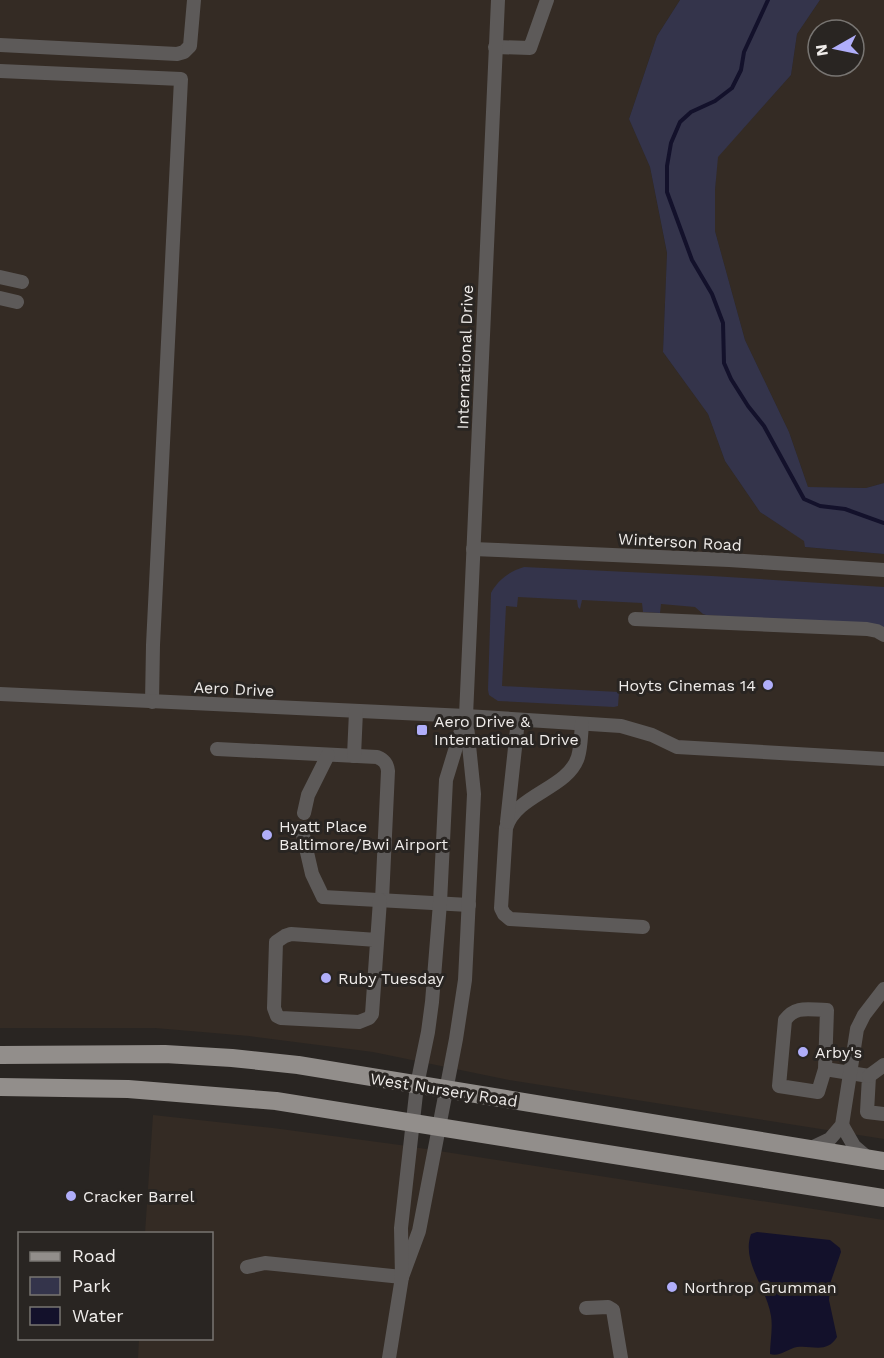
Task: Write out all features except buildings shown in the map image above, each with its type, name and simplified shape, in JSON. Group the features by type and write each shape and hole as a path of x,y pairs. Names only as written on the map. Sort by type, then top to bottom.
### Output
{"main road":[{"name":"West Nursery Road","path":"0,1055 165,1054 298,1065 876,1160"},
{"path":"0,1087 128,1089 276,1101 884,1198"}],"street":[{"path":"0,45 177,54 184,52 190,46 194,0"},
{"name":"International Drive","path":"389,1358 402,1277 419,1231 465,980 474,794 466,716 498,0"},
{"path":"495,47 530,48 547,0"},
{"path":"0,71 181,79 152,702"},
{"path":"0,276 22,282"},
{"path":"0,298 17,302"},
{"name":"Winterson Road","path":"473,549 729,560 884,570"},
{"path":"635,619 867,629 884,635"},
{"name":"Aero Drive","path":"0,694 466,716 621,726 639,730 677,747 884,759"},
{"path":"354,756 356,711"},
{"name":"International Drive","path":"402,1277 400,1228 417,1085 429,1022 440,903 446,780 466,716"},
{"path":"518,720 500,900 504,914 510,919 643,927"},
{"path":"506,828 513,813 565,775 574,764 578,757 582,724"},
{"path":"217,749 376,757 387,765 381,900 372,1014 369,1018 359,1022 277,1016 274,1008 276,942 279,939 291,934 377,940"},
{"path":"304,813 308,795 328,755"},
{"path":"303,835 312,874 323,897 469,905"},
{"path":"809,1149 830,1139 842,1125 857,1029 864,1015 882,994"},
{"path":"801,1009 827,1010 825,1069 818,1092 779,1086 784,1020 791,1012 801,1009"},
{"path":"825,1069 868,1076 884,1065"},
{"path":"868,1076 867,1112 884,1114"},
{"path":"842,1125 854,1146 876,1160"},
{"path":"247,1267 265,1263 402,1277"},
{"path":"586,1308 608,1307 613,1310 621,1358"}],"shaded area":[{"path":"0,0 680,0 657,36 629,119 650,167 667,254 663,352 708,414 725,461 760,512 805,541 805,547 884,554 884,1139 509,1080 373,1052 249,1036 155,1028 0,1028"},
{"path":"820,0 884,0 884,483 866,488 808,487 789,432 745,340 715,231 717,157 791,75 797,34 806,21 806,78 866,78 866,18 808,18"},
{"name":"Northrop Grumman","path":"153,1115 400,1145 884,1220 884,1358 138,1358 139,1340 213,1340 213,1232 145,1232"}],"green space":[{"path":"680,0 820,0 797,34 791,75 718,157 715,231 745,340 789,432 808,487 866,488 884,483 884,554 805,547 804,541 760,512 725,461 708,414 663,352 667,253 650,167 629,119 657,36"},
{"path":"524,567 884,587 884,629 706,615 695,607 661,604 660,613 643,612 642,603 582,600 580,609 577,600 518,597 517,607 506,606 502,686 619,692 618,706 498,701 489,695 488,690 491,593 505,577"}],"water":[{"path":"757,1232 830,1240 840,1248 841,1252 831,1281 829,1300 837,1337 829,1345 819,1348 797,1347 780,1354 770,1354 772,1331 769,1306 749,1255 751,1234"}],"waterway":[{"path":"768,0 744,52 741,70 732,88 715,101 691,112 680,122 671,143 667,166 667,192 692,260 712,294 723,323 724,363 731,379 764,426 804,499 820,506 845,509 884,523"}],"tunnel":[{"path":"303,835 304,813"}],"place":[{"name":"Hoyts Cinemas 14","path":"768,685"},
{"name":"Aero Drive & International Drive","path":"422,730"},
{"name":"Hyatt Place Baltimore/Bwi Airport","path":"267,835"},
{"name":"Ruby Tuesday","path":"326,978"},
{"name":"Arby's","path":"803,1052"},
{"name":"Cracker Barrel","path":"71,1196"},
{"name":"Northrop Grumman","path":"672,1287"}]}
